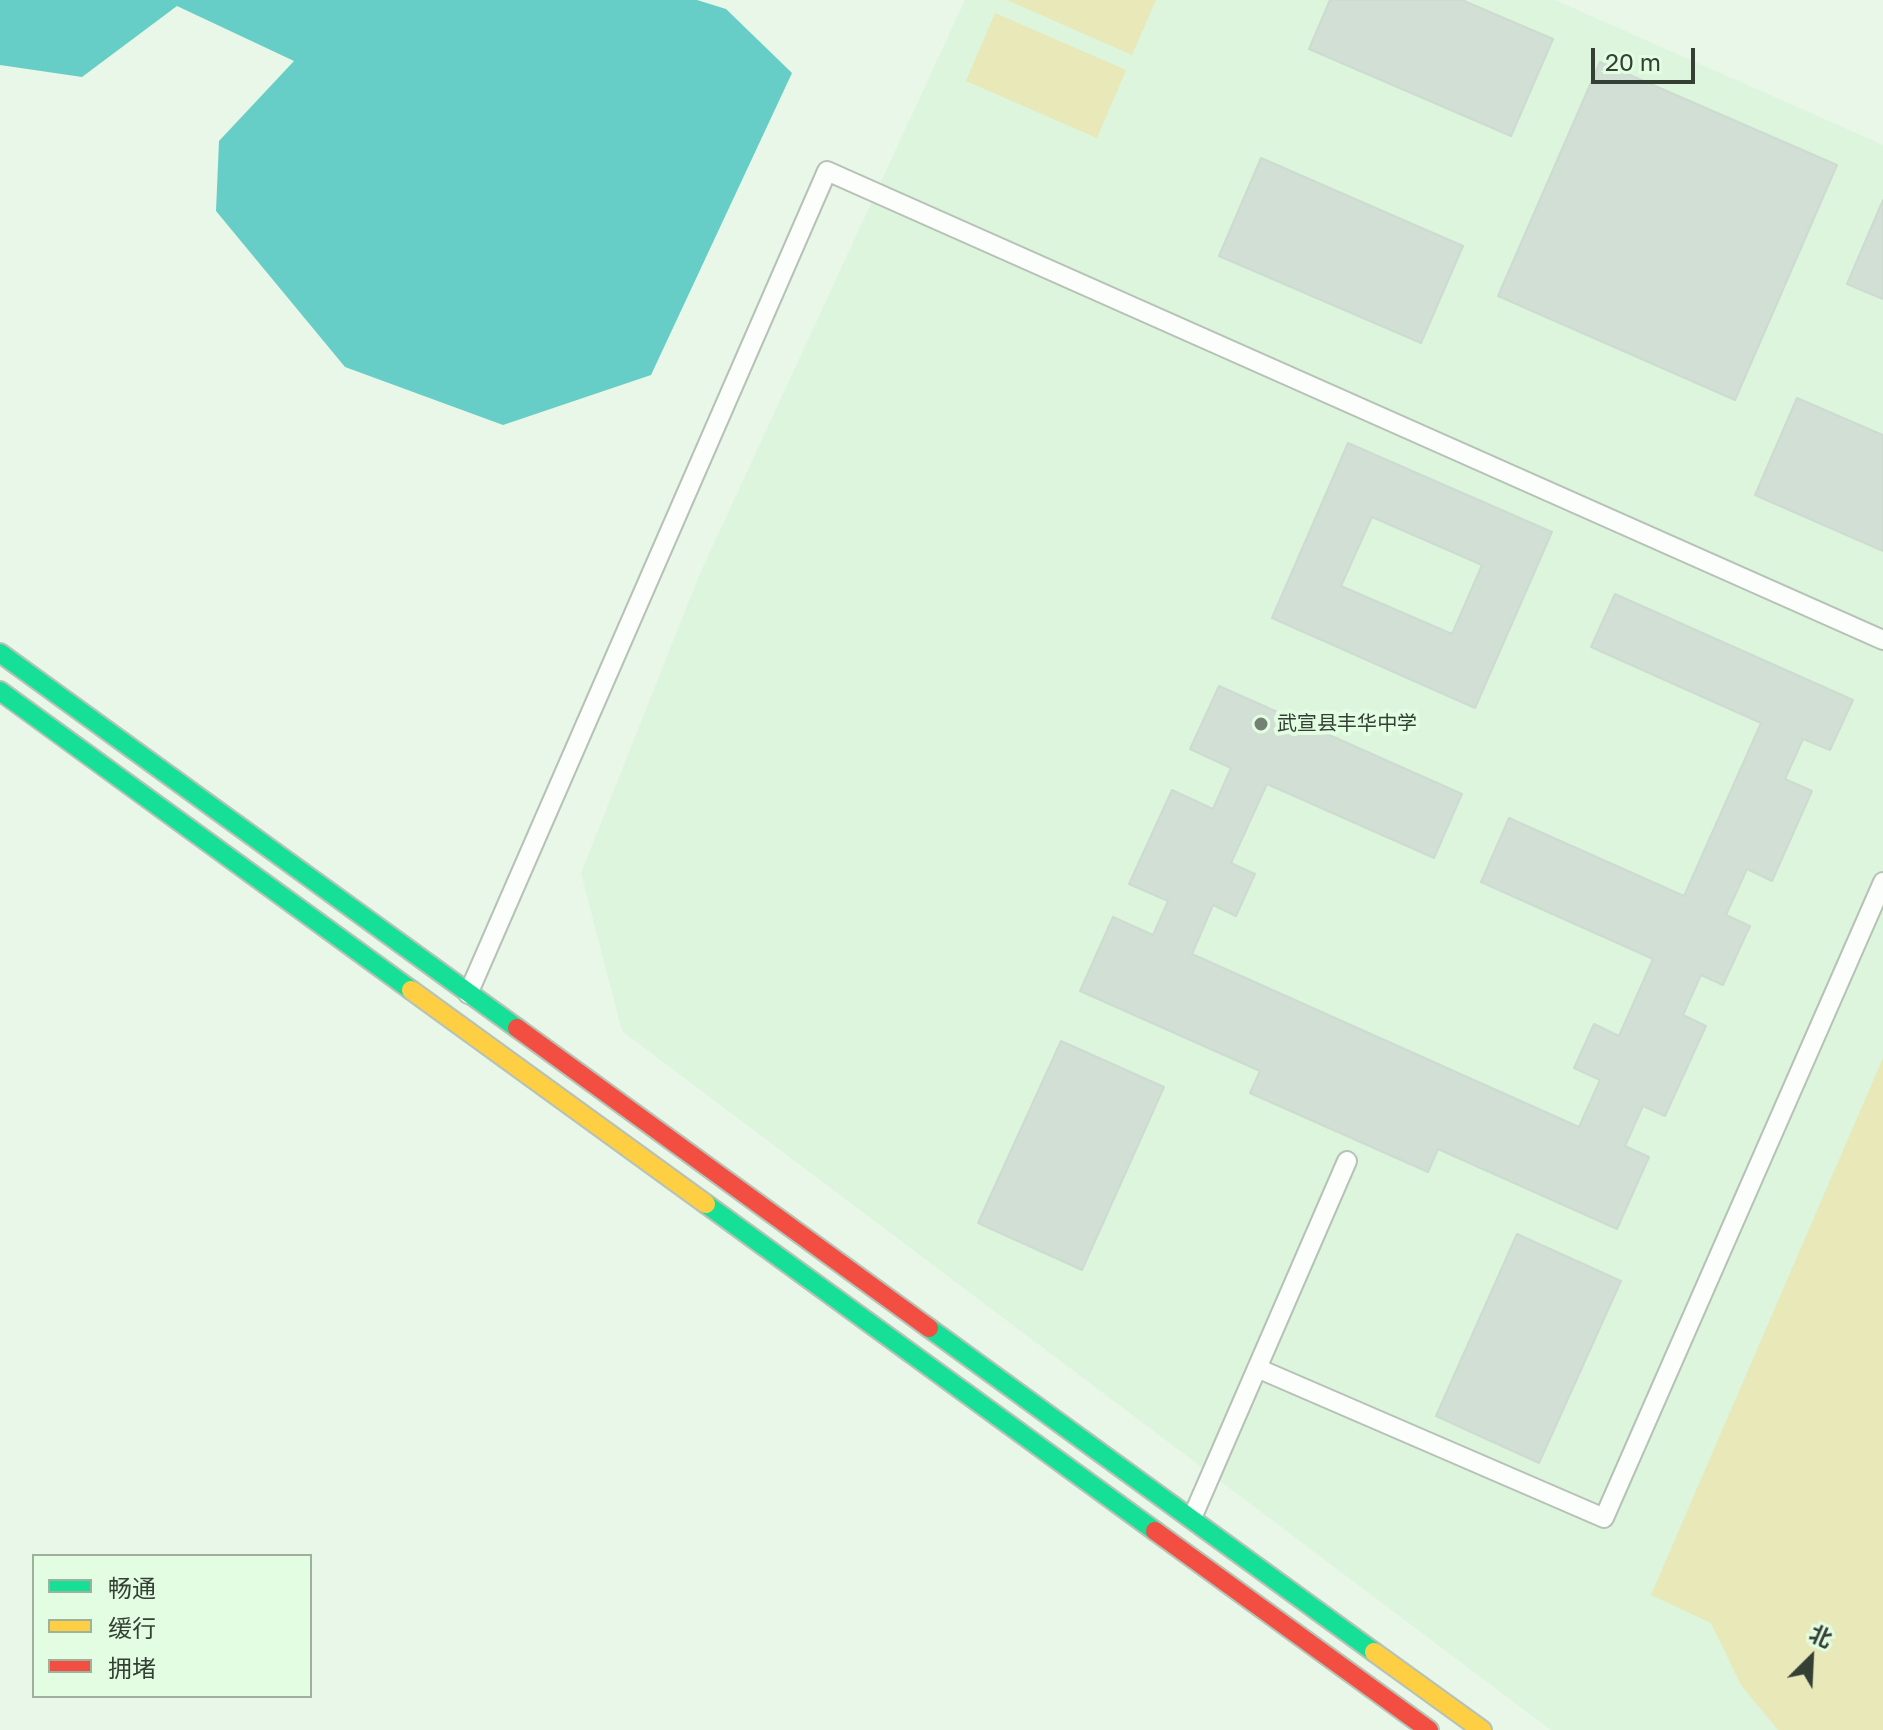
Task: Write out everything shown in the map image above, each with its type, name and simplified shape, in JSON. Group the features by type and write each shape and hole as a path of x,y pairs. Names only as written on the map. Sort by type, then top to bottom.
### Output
{"main road":[{"path":"0,653 1482,1730"},
{"path":"0,691 1429,1730"}],"lane":[{"path":"456,1023 827,171 1883,640"},
{"path":"1257,1368 1604,1518 1883,882"},
{"path":"1179,1548 1347,1161"}],"shaded area":[{"name":"武宣县丰华中学","path":"965,0 1555,0 1883,145 1883,1730 1551,1730 622,1031 581,873 699,576"},
{"path":"1007,0 1156,0 1132,55"},
{"path":"995,13 1126,70 1097,138 966,81"},
{"path":"1883,1058 1883,1730 1778,1730 1741,1685 1711,1623 1651,1595"}],"water":[{"path":"0,0 697,0 726,9 792,73 651,375 503,425 345,367 216,211 219,141 294,61 177,6 82,77 0,65"}],"building":[{"path":"1330,0 1462,0 1553,39 1511,136 1309,49"},
{"path":"1600,62 1837,165 1735,400 1498,296"},
{"path":"1261,158 1463,246 1421,343 1219,256"},
{"path":"1883,200 1883,299 1847,284"},
{"path":"1797,398 1883,435 1883,551 1755,495"},
{"path":"1348,443 1552,532 1475,708 1272,618","holes":["1372,517 1482,565 1452,634 1341,586"]},
{"path":"1615,594 1853,700 1830,750 1803,739 1785,779 1812,791 1772,881 1747,869 1726,915 1750,926 1723,985 1701,975 1683,1015 1706,1026 1665,1116 1643,1106 1625,1146 1649,1157 1617,1229 1438,1149 1428,1172 1250,1093 1260,1071 1080,991 1113,917 1153,935 1168,901 1129,884 1172,790 1213,809 1231,768 1190,749 1219,686 1462,794 1434,858 1267,784 1231,863 1255,874 1236,916 1213,905 1192,954 1579,1127 1600,1080 1574,1068 1594,1024 1619,1036 1653,959 1481,882 1509,818 1684,896 1761,723 1591,647"},
{"path":"1061,1041 1164,1087 1082,1270 978,1223"},
{"path":"1517,1234 1621,1281 1539,1463 1436,1416"}],"traffic: fast":[{"path":"0,653 517,1028"},
{"path":"0,691 411,990"},
{"path":"706,1204 1155,1531"},
{"path":"929,1328 1374,1652"}],"traffic: slow":[{"path":"411,990 706,1204"},
{"path":"1374,1652 1482,1730"}],"traffic: jam":[{"path":"517,1028 929,1328"},
{"path":"1155,1531 1429,1730"}],"place":[{"name":"武宣县丰华中学","path":"1261,724"}]}
